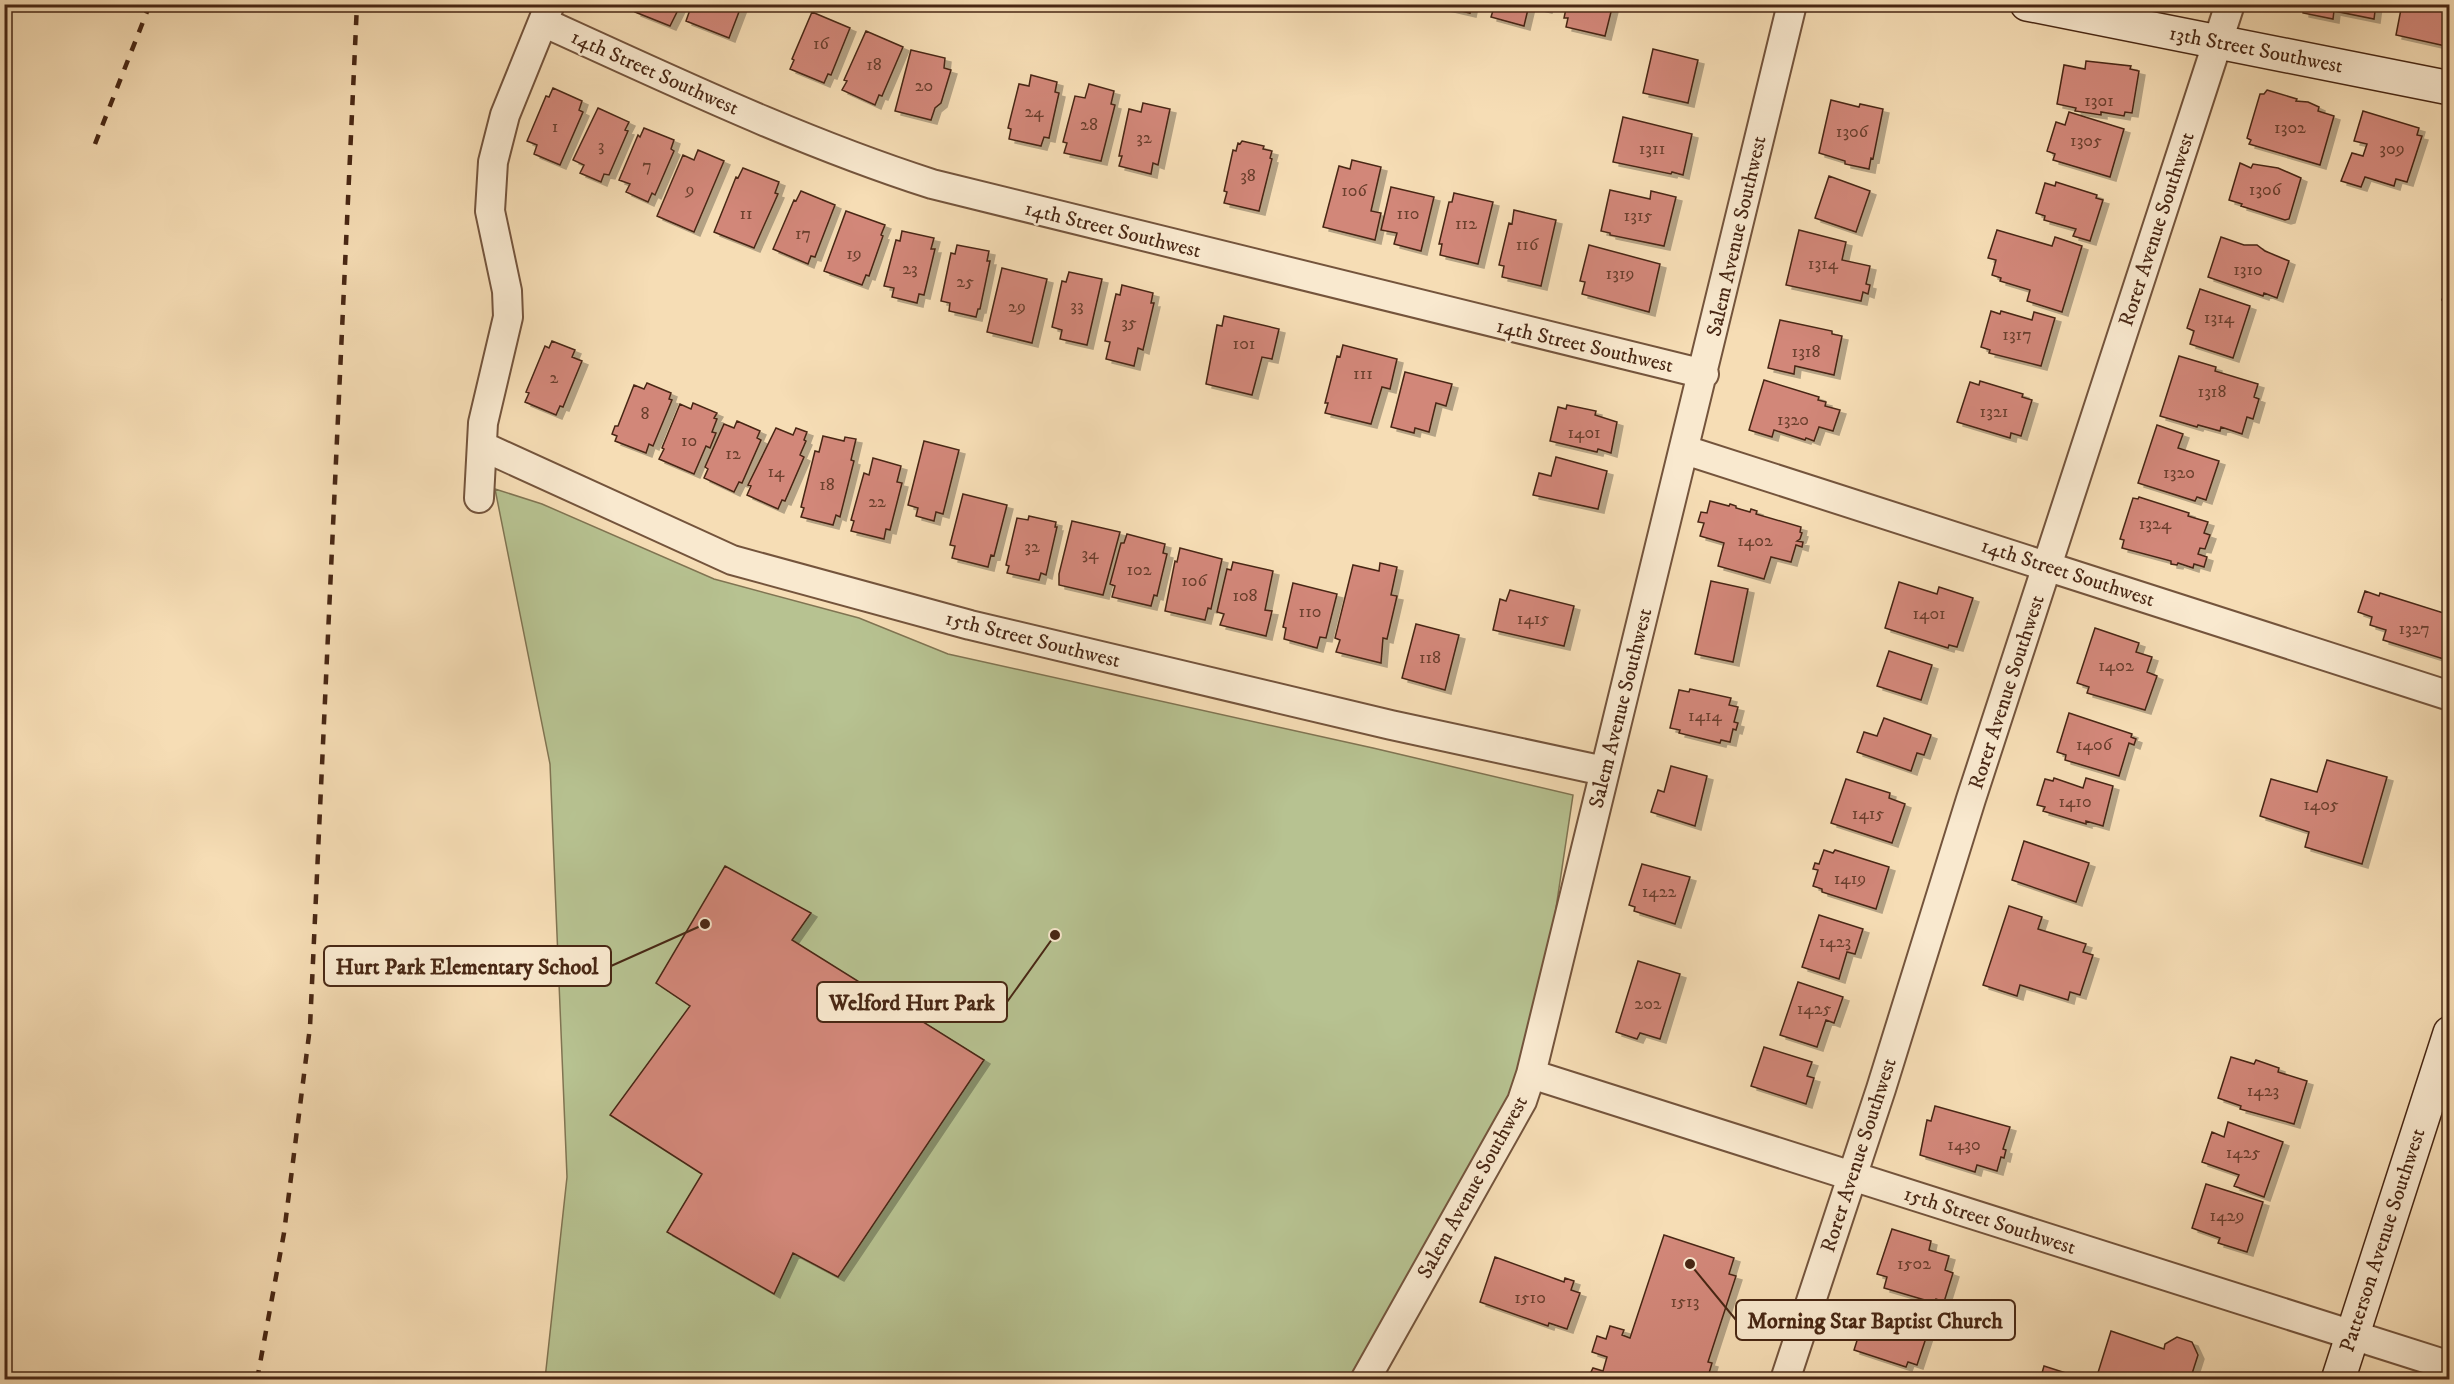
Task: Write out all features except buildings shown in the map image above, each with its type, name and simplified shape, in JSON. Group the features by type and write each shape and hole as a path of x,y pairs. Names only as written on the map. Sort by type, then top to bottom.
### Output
{"street":[{"name":"Salem Avenue Southwest","path":"1365,1380 1522,1101 1531,1074 1604,771 1704,374 1792,4"},
{"name":"13th Street Southwest","path":"2026,4 2450,88"},
{"name":"Rorer Avenue Southwest","path":"1785,1380 2230,4"},
{"name":"14th Street Southwest","path":"547,13 719,101 849,156 932,184 1704,374"},
{"path":"479,498 483,423 508,318 507,291 490,211 493,162 504,115 547,13"},
{"name":"15th Street Southwest","path":"482,446 732,560 970,625 1391,725 1604,771"},
{"name":"14th Street Southwest","path":"1685,450 2450,696"},
{"name":"Patterson Avenue Southwest","path":"2337,1380 2450,1033"},
{"name":"15th Street Southwest","path":"1531,1074 2450,1366"}],"green space":[{"path":"495,489 542,504 714,579 859,618 948,654 1373,748 1573,795 1531,1074 1365,1379 545,1379 567,1177 550,764"}],"railway":[{"path":"95,144 150,4"},
{"path":"257,1380 284,1233 310,1027 357,4"}],"place":[{"name":"Hurt Park Elementary School","path":"705,924"},
{"name":"Welford Hurt Park","path":"1055,935"},
{"name":"Morning Star Baptist Church","path":"1690,1264"}]}
